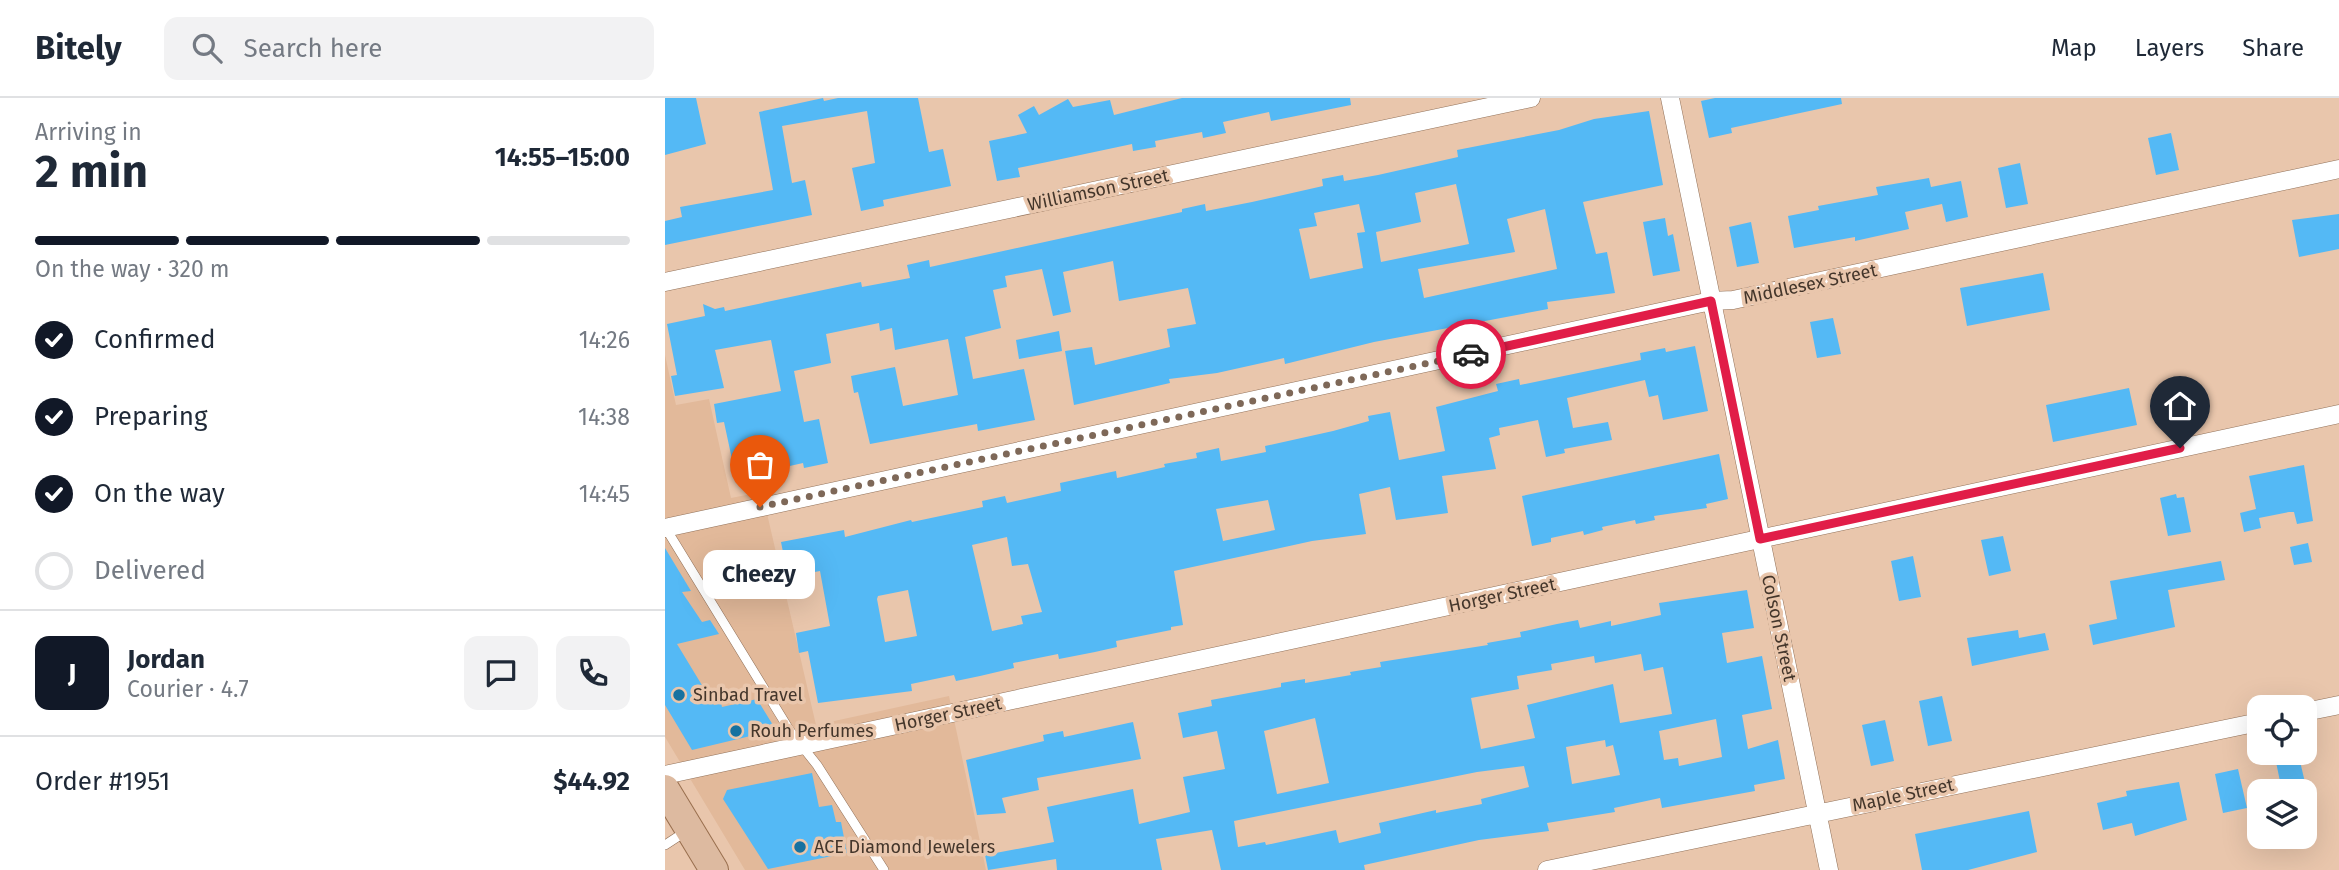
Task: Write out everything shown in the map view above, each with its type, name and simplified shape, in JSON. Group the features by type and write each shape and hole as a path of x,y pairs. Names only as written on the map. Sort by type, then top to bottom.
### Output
{"main road":[{"path":"665,789 714,870"}],"street":[{"name":"Williamson Street","path":"665,282 1531,98"},
{"name":"Colson Street","path":"1670,98 1829,870"},
{"name":"Middlesex Street","path":"665,528 1711,301 1733,300 2339,169"},
{"name":"Horger Street","path":"665,775 2339,414"},
{"path":"2317,710 2339,705"},
{"name":"Maple Street","path":"1547,870 2247,724"}],"lane":[{"path":"665,528 801,746 817,765 884,870"},
{"path":"665,845 689,829"}],"shaded area":[{"path":"665,355 676,405 709,399 731,498 762,492 816,725 949,696 986,870 745,870 665,737"}],"building":[{"path":"665,98 696,98 706,144 665,155"},
{"path":"823,98 824,101 838,98 918,98 929,152 943,149 951,186 883,200 884,206 861,211 852,168 875,163 867,111 782,126 792,183 805,180 812,215 665,245 665,221 682,217 680,207 773,190 759,112"},
{"path":"1182,98 1350,98 1351,105 1271,121 1269,112 1223,122 1226,133 1203,138 1202,132 1155,141 1156,147 1133,151 1132,144 1018,168 1020,177 997,181 989,141 1027,133 1018,115 1034,106 1039,115 1068,99 1073,107 1110,100 1114,115"},
{"path":"1715,98 1841,98 1842,104 1731,128 1732,133 1709,138 1701,101"},
{"path":"1649,111 1663,185 1583,202 1596,254 1607,252 1615,293 1547,302 1548,309 1374,342 1285,364 1284,358 1217,373 1169,379 1170,383 1074,405 1065,351 1092,347 1095,365 1170,347 1167,329 1196,324 1188,288 1119,301 1113,261 1063,272 1071,312 1053,316 1042,269 1005,276 1007,287 993,290 1001,328 965,337 973,379 1024,369 1035,420 978,431 977,424 870,444 858,392 854,393 851,376 895,367 903,406 958,395 948,339 895,350 892,328 880,331 879,323 826,334 831,363 794,371 804,422 819,419 828,463 804,468 803,463 736,478 724,422 717,423 714,404 781,391 771,340 715,350 724,388 675,396 671,376 677,375 667,324 705,316 703,304 715,309 724,307 725,311 861,282 862,287 910,278 907,265 929,260 930,267 1182,212 1182,209 1205,204 1206,211 1252,202 1323,186 1322,179 1343,175 1344,181 1378,175 1458,157 1457,150 1559,130 1594,119","holes":["1456,184 1469,244 1381,262 1376,232 1421,222 1415,193","1359,204 1365,232 1357,233 1363,268 1310,279 1299,229 1317,226 1314,213","1545,209 1557,269 1424,298 1418,269 1515,252 1507,219"]},
{"path":"2171,133 2179,170 2156,175 2148,138"},
{"path":"2020,163 2028,204 2006,208 1998,168"},
{"path":"1929,178 1931,187 1961,181 1968,217 1946,222 1942,204 1905,212 1909,229 1855,241 1855,237 1794,248 1788,216 1819,210 1818,206 1878,195 1876,187"},
{"path":"2339,214 2339,249 2299,257 2292,220"},
{"path":"1665,218 1668,236 1673,234 1680,271 1653,276 1643,222"},
{"path":"1751,222 1759,263 1737,267 1729,227"},
{"path":"2043,273 2050,310 1967,326 1960,288"},
{"path":"1833,318 1841,354 1817,358 1810,322"},
{"path":"1059,331 1062,351 1019,359 1016,340"},
{"path":"1695,346 1708,411 1663,420 1658,395 1649,397 1645,380 1567,398 1573,428 1608,422 1612,440 1564,449 1565,453 1546,457 1538,420 1499,428 1500,435 1489,438 1496,469 1442,476 1448,513 1396,520 1390,487 1359,494 1366,534 1312,541 1174,571 1183,625 1171,627 1171,630 1116,641 1117,647 1095,652 1059,659 1058,654 1013,663 1014,668 956,681 954,675 911,684 912,691 818,703 808,651 799,653 796,633 830,626 820,571 788,577 781,542 844,530 845,537 911,520 912,522 983,507 982,501 1005,496 1007,503 1061,491 1060,483 1116,471 1117,478 1165,467 1164,464 1197,458 1196,453 1219,448 1221,461 1266,452 1265,446 1333,431 1369,421 1368,416 1390,412 1399,460 1445,451 1436,407 1498,391 1496,384 1519,379 1520,385 1641,360 1640,353 1665,348 1666,352","holes":["1268,500 1275,530 1223,541 1216,509","1007,537 1012,566 1028,564 1042,612 1021,616 1023,624 992,631 972,545","908,590 917,636 885,642 878,596"]},
{"path":"2129,388 2137,425 2053,442 2046,405"},
{"path":"1719,454 1728,499 1706,504 1707,508 1654,516 1655,520 1636,524 1635,520 1602,527 1603,530 1584,535 1583,531 1551,538 1551,542 1532,546 1522,496"},
{"path":"2304,465 2313,521 2297,524 2294,512 2289,512 2259,518 2261,528 2244,532 2240,513 2256,509 2249,476"},
{"path":"2176,494 2177,498 2184,497 2191,532 2168,536 2160,498"},
{"path":"2003,536 2011,571 1989,576 1981,540"},
{"path":"2308,543 2312,562 2294,565 2290,547"},
{"path":"665,548 691,591 682,592 702,622 710,620 719,634 677,644 714,705 721,703 722,707 757,699 776,730 692,750 665,705"},
{"path":"1913,556 1921,597 1899,601 1891,561"},
{"path":"2221,561 2225,580 2168,590 2175,627 2093,645 2089,625 2117,619 2110,581"},
{"path":"1747,590 1754,628 1722,633 1727,663 1762,656 1772,709 1742,715 1748,749 1778,740 1785,779 1754,785 1755,791 1662,808 1660,798 1614,808 1615,812 1547,823 1549,831 1479,840 1364,865 1365,870 1221,870 1212,830 1156,839 1162,870 1057,870 1056,859 988,870 985,855 1054,842 1047,807 1133,789 1139,824 1190,812 1183,777 1225,769 1217,731 1183,738 1178,713 1212,706 1211,700 1281,687 1281,683 1305,679 1305,683 1351,675 1350,672 1381,667 1380,662 1488,645 1487,643 1521,637 1520,632 1557,624 1578,620 1580,628 1611,621 1611,626 1661,615 1659,603","holes":["1641,654 1644,671 1663,667 1672,714 1620,723 1613,684 1527,705 1535,738 1481,749 1471,698 1519,689 1517,676 1552,670 1551,664 1594,656 1595,663","1315,718 1329,783 1277,794 1264,731","1716,719 1722,757 1679,766 1678,758 1664,760 1659,731","1605,740 1606,747 1613,745 1620,775 1572,784 1566,747","1524,766 1529,787 1481,799 1482,804 1436,813 1436,810 1379,823 1381,833 1339,843 1336,830 1266,845 1265,842 1238,847 1234,821 1477,772"]},
{"path":"2018,630 2019,638 2045,633 2049,650 1972,666 1967,638"},
{"path":"1942,696 1952,741 1928,746 1919,701"},
{"path":"1885,720 1894,761 1871,766 1862,725"},
{"path":"1133,722 1141,759 1037,778 1039,790 1002,798 1006,813 977,815 966,760 1044,741 1043,735 1063,731 1064,737"},
{"path":"2277,765 2301,765 2304,779 2280,779"},
{"path":"2238,769 2247,808 2223,813 2215,774"},
{"path":"812,773 819,807 832,805 836,822 841,822 847,853 768,869 723,799 727,790"},
{"path":"2179,782 2187,820 2135,836 2132,823 2103,830 2097,803 2127,796 2126,791"},
{"path":"2029,811 2037,852 1968,870 1922,870 1915,834"}],"way so far":[{"path":"760,507 1471,354"}],"place":[{"name":"Cheezy","path":"760,507"},
{"name":"Sinbad Travel","path":"679,695"},
{"name":"Rouh Perfumes","path":"736,731"},
{"name":"ACE Diamond Jewelers","path":"800,847"}],"route":[{"path":"1471,354 1711,301 1760,539 2180,448"}]}
